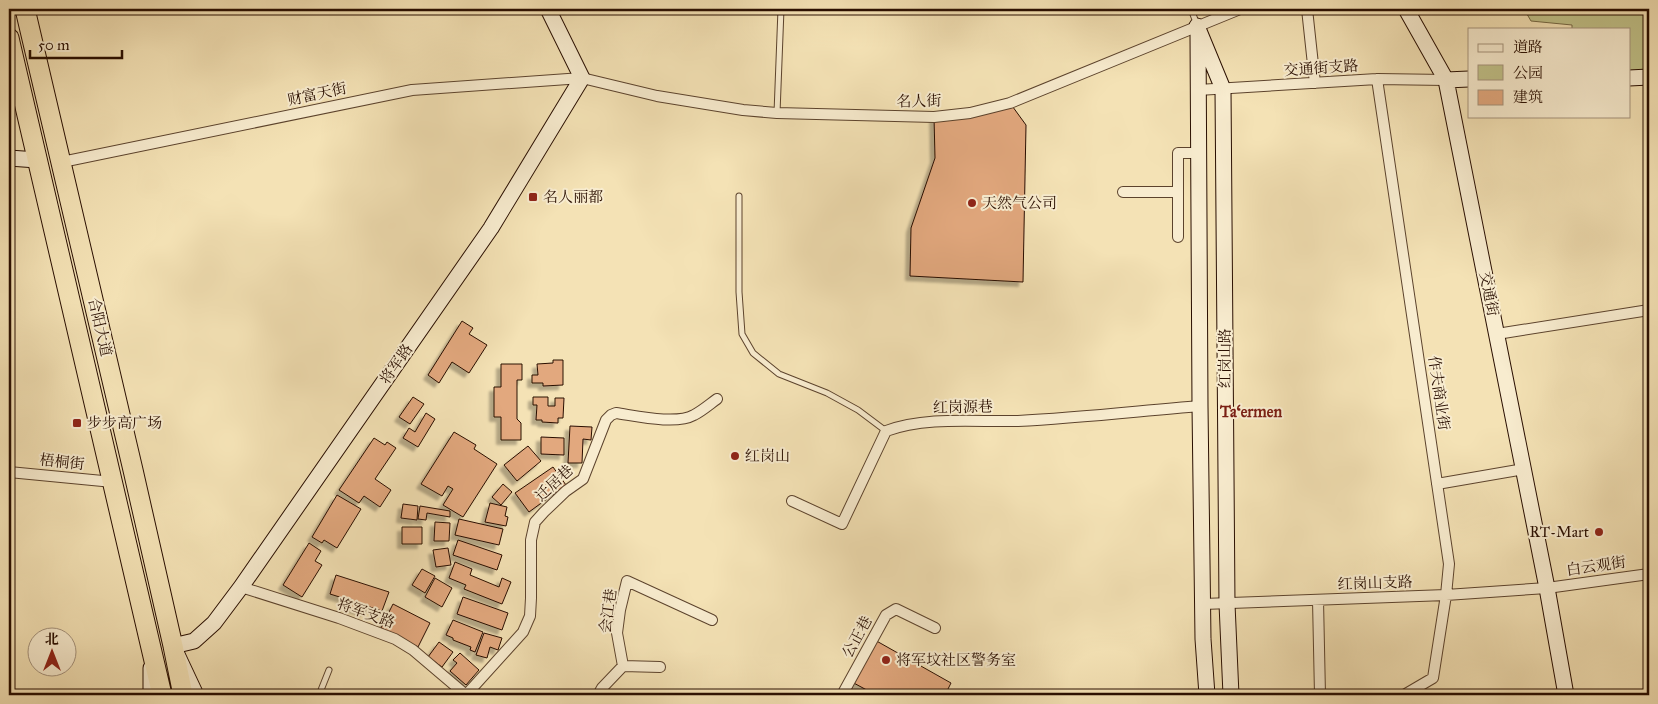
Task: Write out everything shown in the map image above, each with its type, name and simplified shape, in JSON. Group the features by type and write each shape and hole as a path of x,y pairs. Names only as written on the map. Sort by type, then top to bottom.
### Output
{"highway":[{"name":"合阳大道","path":"25,9 62,162 183,695"},
{"name":"合阳大道","path":"9,38 162,695"}],"main road":[{"path":"548,9 582,78"},
{"name":"交通街","path":"1406,9 1446,80 1524,469 1566,695"},
{"name":"红岗山路","path":"1197,26 1223,89 1227,604 1231,695"},
{"name":"红岗山路","path":"1197,26 1200,406 1203,604 1207,695"},
{"path":"1630,78 1649,77"},
{"name":"将军路","path":"173,646 194,641 201,635 214,622 241,587 491,228 582,78"},
{"path":"1446,80 1468,80"},
{"path":"9,158 37,160"},
{"path":"173,646 196,695"},
{"path":"151,649 151,695"}],"street":[{"name":"名人街","path":"582,78 657,96 777,114 934,117 970,113 1010,104 1240,9"},
{"path":"1307,9 1315,83"},
{"name":"财富天街","path":"62,162 412,90 582,78"},
{"name":"交通街支路","path":"1198,90 1377,79 1446,80"},
{"name":"作夫商业街","path":"1377,79 1449,564 1433,678 1404,695"},
{"path":"1178,237 1178,154 1198,154"},
{"path":"1122,192 1178,192"},
{"path":"1497,334 1649,310"},
{"name":"迁居巷","path":"466,695 523,632 530,616 532,598 531,540 535,522 566,491 583,479 606,420 616,413 681,419 694,415 717,399"},
{"name":"红岗源巷","path":"886,431 901,425 929,422 1064,418 1200,406"},
{"path":"792,501 842,524 886,431"},
{"path":"1437,484 1524,469"},
{"name":"梧桐街","path":"9,472 113,482"},
{"name":"白云观街","path":"1547,588 1649,574"},
{"name":"会江巷","path":"623,666 617,633 627,581 712,620"},
{"name":"将军支路","path":"241,587 340,618 396,639 413,650 466,695"},
{"name":"红岗山支路","path":"1203,604 1446,595 1547,588"},
{"path":"1318,600 1320,695"},
{"name":"公正巷","path":"842,695 886,615 896,609 935,628"},
{"path":"598,695 602,688 623,666 660,667"}],"lane":[{"path":"777,114 781,9"},
{"name":"红岗山路","path":"1191,9 1197,26"},
{"path":"739,196 739,292 742,334 753,353 779,374 827,393 858,410 886,431"},
{"path":"319,695 329,670"}],"green space":[{"path":"1524,9 1649,9 1649,77 1630,78 1630,28 1572,28 1572,25 1531,21"}],"building":[{"name":"天然气公司","path":"1010,103 1026,125 1023,282 910,276 911,228 935,158 934,117"},
{"path":"462,321 473,328 469,334 487,345 469,373 452,362 439,383 428,375"},
{"path":"553,360 563,360 563,385 543,386 543,383 532,383 532,375 538,375 537,364 553,363"},
{"path":"501,364 522,364 522,380 517,380 517,419 521,423 521,440 501,440 501,417 494,417 494,387 501,387"},
{"path":"413,397 424,404 410,424 399,417"},
{"path":"533,397 548,397 548,406 555,406 555,398 564,398 563,418 558,418 558,423 536,420 537,405 533,405"},
{"path":"426,413 435,419 418,447 403,438 409,428 415,432"},
{"path":"570,426 592,427 591,440 583,439 582,463 568,463"},
{"path":"454,432 476,445 474,449 497,464 463,517 443,505 453,489 448,486 442,496 421,484"},
{"path":"541,437 564,438 564,455 541,454"},
{"path":"374,438 385,445 387,442 396,448 375,479 391,490 380,507 364,496 359,503 339,490"},
{"path":"528,446 541,461 517,481 504,465"},
{"path":"553,467 566,485 529,512 515,493"},
{"path":"503,484 512,492 501,505 492,497"},
{"path":"337,495 361,509 337,548 324,540 322,543 312,537"},
{"path":"490,503 507,507 505,516 508,517 506,526 485,522"},
{"path":"403,504 418,506 417,520 401,518"},
{"path":"420,506 450,511 450,517 427,513 426,520 418,519"},
{"path":"459,519 503,529 499,545 455,535"},
{"path":"435,522 450,523 449,541 434,541"},
{"path":"402,527 422,527 422,544 402,544"},
{"path":"458,540 502,555 497,570 453,555"},
{"path":"309,543 321,551 315,561 322,565 302,597 283,585"},
{"path":"448,548 451,565 436,567 433,550"},
{"path":"455,562 472,569 470,575 499,587 502,578 511,582 502,604 464,589 466,585 449,578"},
{"path":"422,569 435,576 425,593 412,585"},
{"path":"336,575 389,592 382,611 367,606 365,612 344,605 346,599 330,594"},
{"path":"435,578 452,588 442,607 425,597"},
{"path":"463,597 508,613 502,630 457,614"},
{"path":"393,604 430,623 418,647 381,628"},
{"path":"453,620 483,632 475,652 470,650 471,647 446,635"},
{"path":"484,633 502,638 498,650 490,647 487,658 476,655"},
{"name":"将军坟社区警务室","path":"873,639 951,683 945,695 876,695 850,681"},
{"path":"439,642 453,652 442,667 428,657"},
{"path":"460,653 479,670 466,685 450,671 457,663 453,660"}],"place":[{"name":"名人丽都","path":"533,197"},
{"name":"天然气公司","path":"972,203"},
{"name":"步步高广场","path":"77,423"},
{"name":"红岗山","path":"735,456"},
{"name":"RT-Mart","path":"1599,532"},
{"name":"将军坟社区警务室","path":"886,660"}],"district":[{"name":"Ta‘ermen","path":"1251,411"}]}
